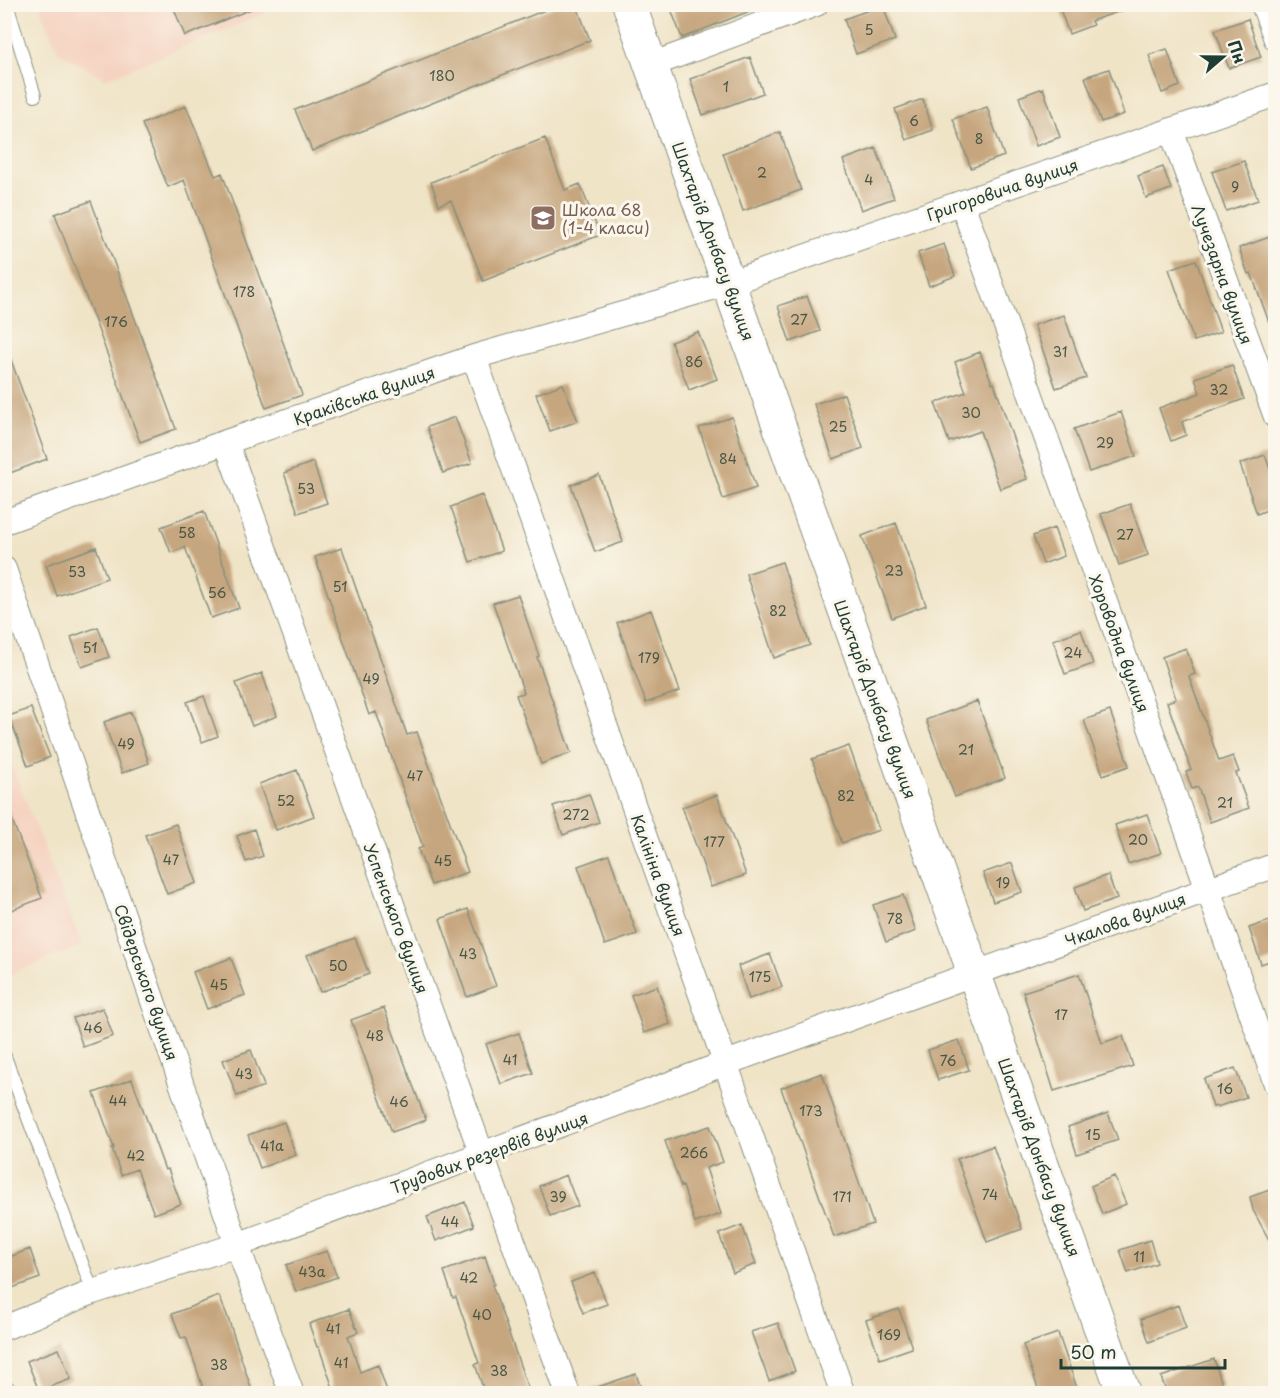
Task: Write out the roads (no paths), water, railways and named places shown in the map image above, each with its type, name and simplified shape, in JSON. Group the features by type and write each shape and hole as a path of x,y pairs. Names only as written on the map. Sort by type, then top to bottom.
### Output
{"street":[{"name":"Шахтарів Донбасу вулиця","path":"629,4 1124,1394"},
{"path":"651,65 816,4"},
{"path":"1263,4 1275,39"},
{"name":"Григоровича вулиця","path":"729,283 1275,94"},
{"name":"Лучезарна вулиця","path":"1171,130 1275,417"},
{"name":"Хороводна вулиця","path":"962,203 1208,889 1275,1083"},
{"name":"Краківська вулиця","path":"4,522 226,442 474,357 729,283"},
{"name":"Калініна вулиця","path":"474,357 843,1394"},
{"name":"Успенського вулиця","path":"226,442 568,1394"},
{"name":"Свідерського вулиця","path":"4,569 237,1245 292,1394"},
{"name":"Чкалова вулиця","path":"974,974 1275,865"},
{"name":"Трудових резервів вулиця","path":"4,1328 93,1292 237,1245 726,1063 974,974"}],"lane":[{"path":"7,4 35,96"},
{"path":"4,1054 93,1292"}],"place":[{"name":"Школа 68 (1-4 класи)","path":"543,218"}]}
